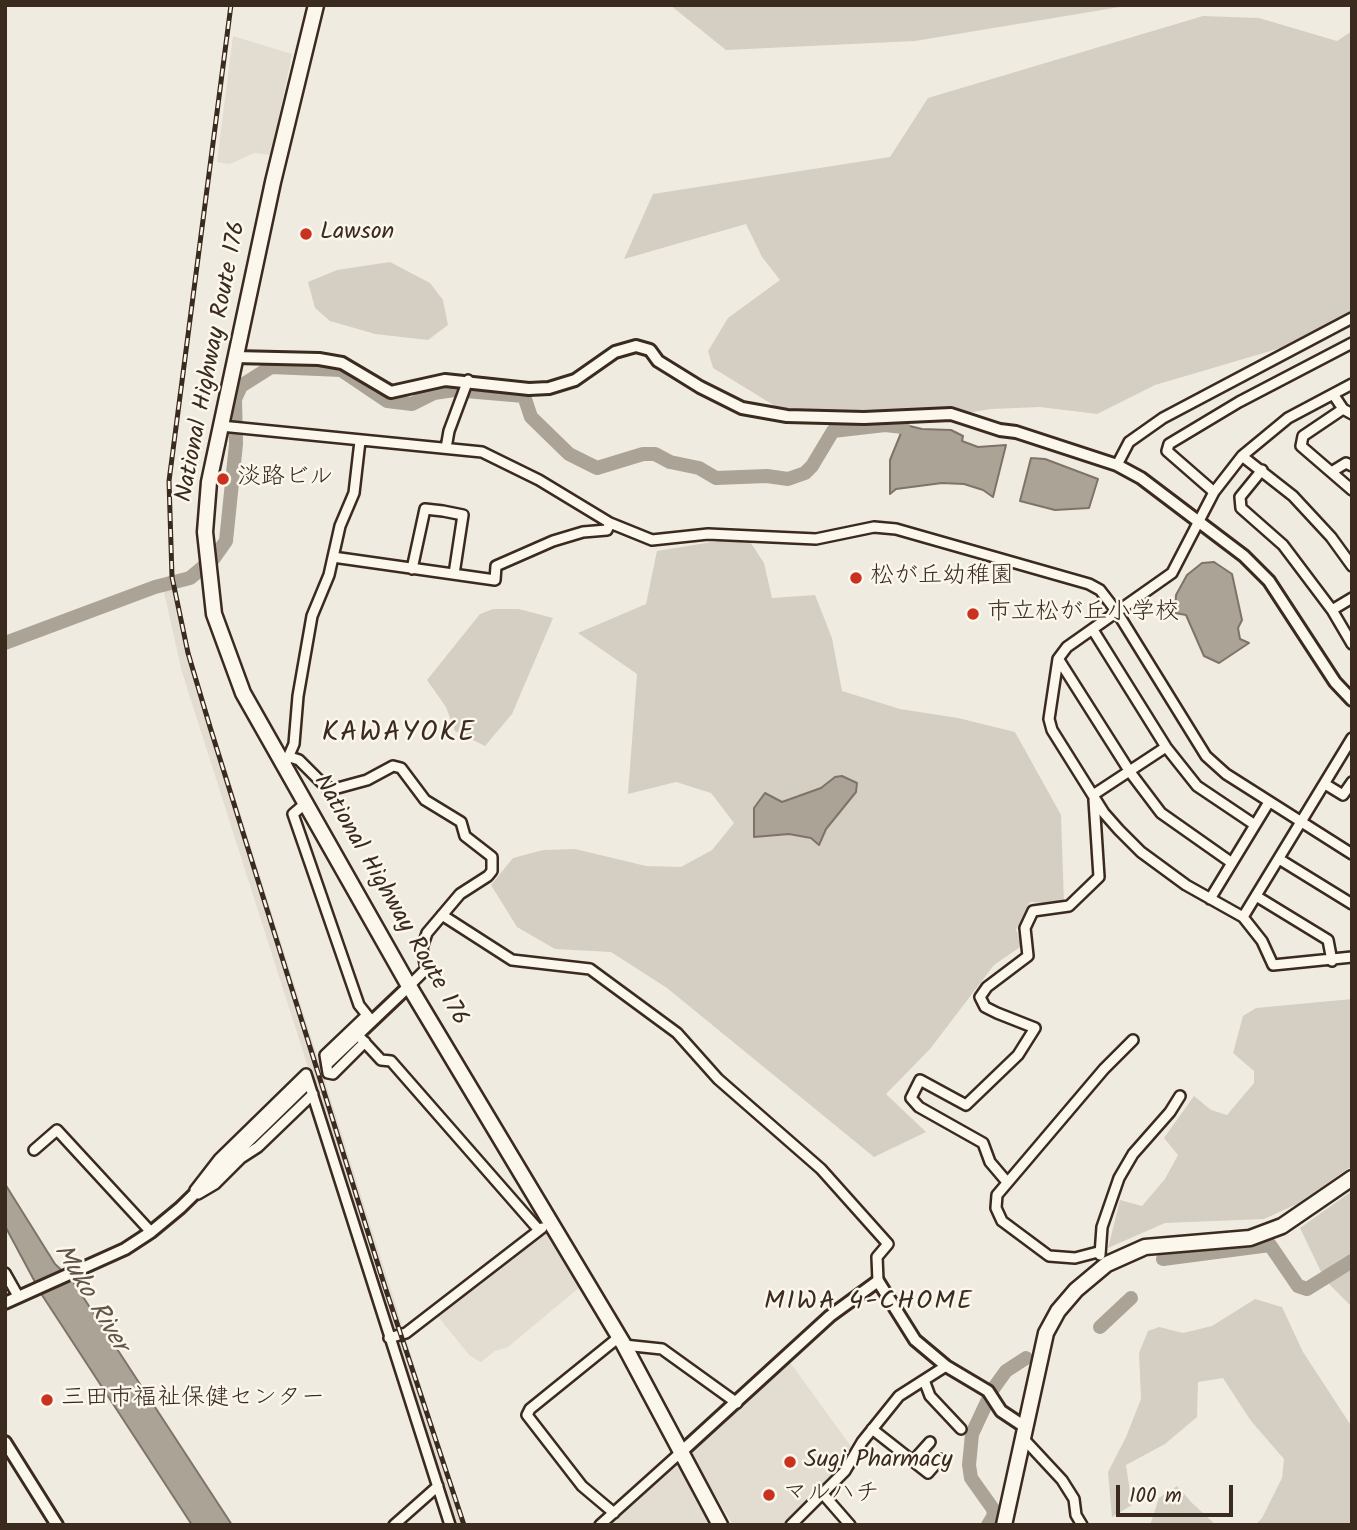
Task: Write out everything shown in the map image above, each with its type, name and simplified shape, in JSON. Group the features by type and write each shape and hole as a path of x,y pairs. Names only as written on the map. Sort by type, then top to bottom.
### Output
{"main road":[{"name":"National Highway Route 176","path":"316,5 235,357 230,427 209,482 207,565 214,614 233,669 287,760 307,802 409,985 503,1139 544,1227 621,1340 720,1525"},
{"path":"1004,1525 1046,1333 1058,1311 1102,1258 1145,1247 1250,1238 1282,1226 1352,1178"}],"street":[{"path":"1117,465 1129,442 1163,418 1352,318"},
{"path":"1214,492 1167,452 1169,444 1239,402 1352,343"},
{"path":"235,357 318,359 342,363 391,392 445,380 466,387 549,388 575,380 615,352 636,346 650,350 659,360 700,387 742,408 787,416 864,418 951,414 1117,465 1141,478 1244,556 1269,581 1335,682 1352,700"},
{"path":"1352,384 1288,418 1242,456 1214,492 1172,573 1067,647 1058,659 1049,719 1052,730 1104,813 1141,852 1243,918 1262,941 1273,965 1352,957"},
{"path":"446,448 466,387"},
{"path":"1333,394 1343,409 1352,414"},
{"path":"1343,409 1303,436 1301,446 1352,490"},
{"path":"230,427 482,452 501,459 610,523 652,540 708,534 816,539 874,527 895,529 1089,584 1100,590 1117,612 1206,756 1226,774 1352,853"},
{"path":"360,441 354,493 340,526 329,575 312,616 298,696 299,717 287,760 299,760 325,786 334,789 367,780 393,766 401,768 425,800 461,822 465,836 475,846 488,852 494,864 488,876 460,894 423,940 426,969 325,1055 328,1073 333,1074 361,1038 369,1018"},
{"path":"1242,456 1293,496 1331,537 1352,566"},
{"path":"1333,471 1346,463 1352,466"},
{"path":"1262,470 1240,497 1241,508 1283,545 1332,610 1352,643"},
{"path":"412,569 425,509 443,511 463,515 454,574"},
{"path":"333,558 495,580 496,565 553,541 583,532 607,530 610,523"},
{"path":"1332,610 1352,598"},
{"path":"1093,630 1166,747 1197,786 1255,825"},
{"path":"1058,659 1130,772 1161,813 1232,863"},
{"path":"1243,918 1352,738"},
{"path":"1093,795 1166,747"},
{"path":"1325,784 1347,797 1352,782"},
{"path":"1007,1182 990,1162 983,1143 919,1107 911,1098 920,1080 966,1105 1018,1055 1035,1028 985,1007 979,997 987,986 1028,956 1025,928 1033,911 1069,906 1099,877 1093,795"},
{"path":"307,802 293,814 359,1005 369,1018"},
{"path":"1210,899 1269,802"},
{"path":"1279,859 1352,904"},
{"path":"1256,896 1328,940 1332,961"},
{"path":"442,915 512,960 590,969 677,1034 718,1079 821,1170 888,1244 877,1257 878,1281 910,1335 946,1366 988,1391 1001,1411 1024,1432 1062,1480 1074,1499 1076,1514 1082,1525"},
{"path":"361,1038 382,1060 391,1061 544,1227 406,1333 389,1338"},
{"path":"328,1063 361,1038"},
{"path":"1133,1040 1104,1069 997,1195 996,1208 1002,1221 1049,1256 1102,1258 1102,1227 1119,1178 1133,1154 1180,1096"},
{"path":"5,1303 125,1249 151,1232 308,1084 450,1525"},
{"path":"34,1150 57,1130 151,1232"},
{"path":"5,1273 18,1296"},
{"path":"600,1525 830,1316 878,1281"},
{"path":"614,1513 582,1486 527,1415 530,1409 621,1340 662,1349 737,1403"},
{"path":"791,1525 845,1471 872,1429 899,1396 946,1366"},
{"path":"924,1380 930,1396 961,1429"},
{"path":"872,1429 928,1473 940,1460"},
{"path":"5,1442 57,1525"},
{"path":"913,1461 930,1442"},
{"path":"394,1525 438,1486"},
{"path":"823,1494 850,1525"}],"shaded area":[{"path":"670,5 1132,5 915,41 726,50"},
{"path":"1203,16 1259,18 1337,41 1352,31 1352,327 1155,385 1097,414 1040,407 991,409 943,417 842,427 775,406 713,368 708,351 728,318 780,280 762,257 746,224 624,259 653,194 890,157 928,98"},
{"path":"233,36 292,54 271,155 254,153 230,164 217,162"},
{"path":"390,262 430,283 443,300 448,325 428,340 375,334 330,321 315,308 308,282 337,270"},
{"path":"897,423 922,429 951,430 963,436 962,441 978,447 1006,445 993,497 983,490 964,484 942,483 896,489 890,494 890,460 901,433"},
{"path":"1031,458 1045,459 1098,479 1089,508 1055,510 1020,501"},
{"path":"749,540 764,563 772,598 815,595 832,638 842,691 900,709 958,718 1015,732 1061,815 1064,904 1030,902 1016,930 1023,945 994,965 930,1049 886,1094 926,1132 874,1157 667,988 611,952 555,949 517,927 491,885 513,858 543,850 575,849 646,866 681,867 712,850 734,823 711,793 676,782 628,794 637,674 578,633 646,604 657,551 718,541"},
{"path":"1214,562 1232,574 1242,620 1238,628 1240,639 1249,643 1219,663 1204,656 1186,615 1175,613 1176,595 1187,575 1202,563"},
{"path":"175,587 187,641 212,724 404,1331 393,1334 182,672 163,588"},
{"path":"493,609 519,609 553,618 512,714 485,746 455,731 446,707 427,680 480,614"},
{"path":"842,776 857,783 856,792 826,829 819,845 811,838 789,834 754,837 754,808 765,793 782,802 821,788 835,777"},
{"path":"1352,999 1352,1166 1297,1204 1264,1219 1165,1223 1108,1248 1120,1200 1142,1206 1165,1179 1178,1155 1164,1138 1194,1096 1211,1110 1227,1115 1254,1083 1254,1071 1233,1053 1243,1016 1256,1008"},
{"path":"5,1184 55,1264 72,1280 232,1525 192,1525 42,1295 5,1226"},
{"path":"1352,1191 1352,1307 1325,1280 1300,1228"},
{"path":"549,1232 580,1287 508,1347 495,1351 481,1362 470,1356 436,1314 540,1233 543,1235"},
{"path":"1255,1299 1282,1307 1303,1352 1352,1427 1352,1525 1255,1525 1262,1518 1282,1478 1284,1459 1251,1421 1223,1378 1198,1382 1197,1417 1165,1444 1126,1465 1132,1505 1112,1517 1108,1472 1141,1399 1139,1353 1148,1331 1159,1327 1183,1333 1212,1326"},
{"path":"405,1336 466,1525 455,1525 393,1341"},
{"path":"789,1361 853,1449 840,1471 786,1525 733,1525 692,1456 694,1449 747,1403 750,1393 758,1384"},
{"path":"676,1462 710,1525 606,1525"},
{"path":"1177,1486 1216,1525 1150,1525 1159,1498"}],"waterway":[{"path":"5,643 155,587 190,578 214,558 226,541 236,444 235,399 241,386 271,367 341,370 387,401 412,404 434,393 454,390 524,396 531,417 569,454 597,468 643,454 655,454 670,462 699,468 716,478 767,476 788,479 805,473 812,466 833,431 885,425 903,427"},
{"path":"1163,1259 1270,1245 1298,1286 1307,1289 1352,1261"},
{"path":"1100,1327 1131,1298"},
{"path":"988,1525 994,1515 993,1509 971,1478 969,1465 972,1434 993,1389 1006,1371 1026,1358"}],"tunnel":[{"path":"306,1085 328,1063"}],"railway":[{"path":"231,5 169,481 172,577 188,653 210,727 385,1287 464,1525"}],"place":[{"name":"Lawson","path":"306,234"},
{"name":"淡路ビル","path":"223,479"},
{"name":"松が丘幼稚園","path":"856,578"},
{"name":"市立松が丘小学校","path":"973,614"},
{"name":"三田市福祉保健センター","path":"47,1400"},
{"name":"Sugi Pharmacy","path":"790,1462"},
{"name":"マルハチ","path":"769,1495"}],"district":[{"name":"KAWAYOKE","path":"399,735"},
{"name":"MIWA 4-CHOME","path":"869,1304"}],"water label":[{"name":"Muko River","path":"89,1299"}]}
